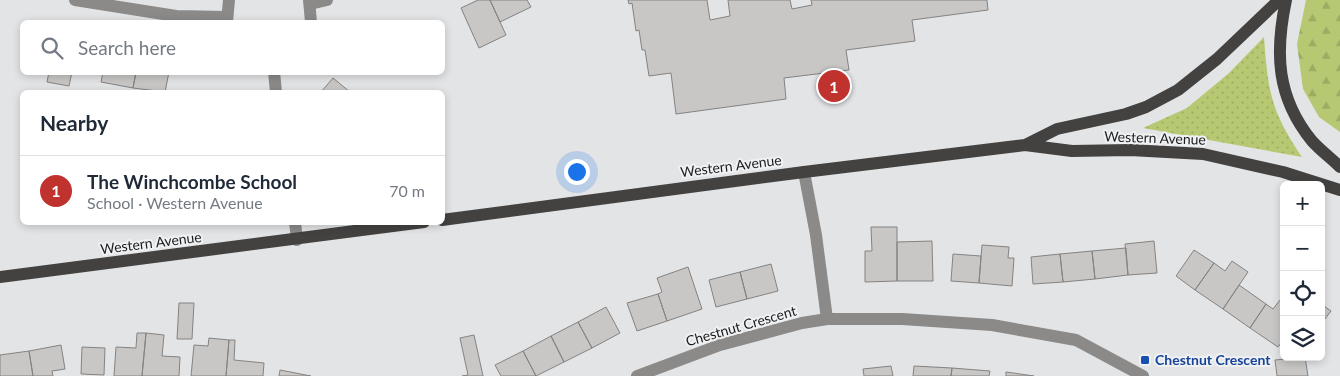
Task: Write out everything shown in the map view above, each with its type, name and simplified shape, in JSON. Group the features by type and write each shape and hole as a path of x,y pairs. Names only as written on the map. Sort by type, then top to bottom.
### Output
{"main road":[{"name":"Western Avenue","path":"1025,145 1057,129 1126,114 1146,107 1178,90 1217,59 1279,0"},
{"path":"1286,0 1279,34 1278,54 1289,101 1296,117 1313,142 1340,167"},
{"name":"Western Avenue","path":"445,220 1025,145 1072,152 1146,150 1203,154 1283,172 1340,190"},
{"name":"Western Avenue","path":"0,277 403,225"}],"street":[{"path":"74,0 176,16 227,20 229,0"},
{"path":"310,20 310,2 327,0"},
{"path":"274,75 276,90"},
{"path":"804,172 816,234 827,319"},
{"path":"295,225 297,240"},
{"name":"Chestnut Crescent","path":"637,376 720,344 802,323 827,319 902,319 992,325 1076,340 1143,376"}],"green space":[{"path":"1306,0 1340,0 1340,132 1319,117 1303,89 1297,44"},
{"path":"1264,37 1267,72 1277,113 1302,157 1143,128 1187,108 1229,73"}],"building":[{"path":"478,0 490,0 506,35 479,48 461,8"},
{"path":"490,0 527,0 531,7 500,22"},
{"path":"628,0 707,0 710,20 730,16 728,0 790,0 792,9 812,5 811,0 987,0 988,10 912,20 915,41 846,50 849,70 784,78 786,99 676,114 671,73 649,76 645,50 642,50 639,30 636,31 632,3 629,4"},
{"path":"48,75 71,75 69,86 47,82"},
{"path":"102,75 135,75 133,88 101,82"},
{"path":"135,75 168,75 165,90 133,88"},
{"path":"333,78 348,90 323,90"},
{"path":"871,227 897,227 897,281 865,282 865,251 872,251"},
{"path":"932,241 933,281 897,281 897,242"},
{"path":"1154,241 1157,273 1128,275 1125,244"},
{"path":"982,245 1009,247 1008,258 1014,258 1012,286 979,283"},
{"path":"1126,248 1128,275 1095,279 1092,251"},
{"path":"1194,250 1214,263 1195,290 1176,276"},
{"path":"1092,251 1095,279 1063,282 1060,254"},
{"path":"953,254 981,256 979,283 951,281"},
{"path":"1060,254 1063,282 1033,284 1031,257"},
{"path":"1232,261 1248,272 1223,309 1195,290 1214,263 1225,271"},
{"path":"771,264 778,291 747,299 740,272"},
{"path":"688,267 702,309 667,321 658,294 662,292 657,278"},
{"path":"740,272 747,299 716,307 709,280"},
{"path":"1239,285 1266,304 1250,328 1223,309"},
{"path":"658,294 667,321 637,331 627,303"},
{"path":"1280,300 1280,344 1278,347 1250,328 1266,304 1273,309"},
{"path":"179,303 194,303 192,339 177,339"},
{"path":"606,307 620,333 592,348 578,322"},
{"path":"1325,307 1331,311 1325,319"},
{"path":"578,322 592,348 564,362 551,336"},
{"path":"137,333 146,333 142,376 114,376 116,347 136,348"},
{"path":"146,333 164,335 162,356 180,357 179,376 142,376"},
{"path":"474,335 483,376 462,376 468,375 460,338"},
{"path":"551,336 564,362 536,376 523,351"},
{"path":"209,338 229,340 226,376 191,376 194,345 208,346"},
{"path":"229,340 235,340 234,360 264,363 263,376 226,376"},
{"path":"61,345 65,369 52,371 53,376 33,376 29,351"},
{"path":"82,347 105,348 104,375 81,374"},
{"path":"29,351 33,376 0,376 0,355"},
{"path":"523,351 536,376 501,376 495,365"},
{"path":"1275,360 1306,361 1308,376 1277,376"},
{"path":"891,366 893,376 864,376 863,369"},
{"path":"914,366 952,368 951,376 913,376"},
{"path":"952,368 990,371 989,376 951,376"},
{"path":"280,370 311,376 279,376"},
{"path":"1006,372 1034,376 1006,376"}],"place":[{"name":"The Winchcombe School","path":"834,86"},
{"name":"Chestnut Crescent","path":"1145,360"}]}
